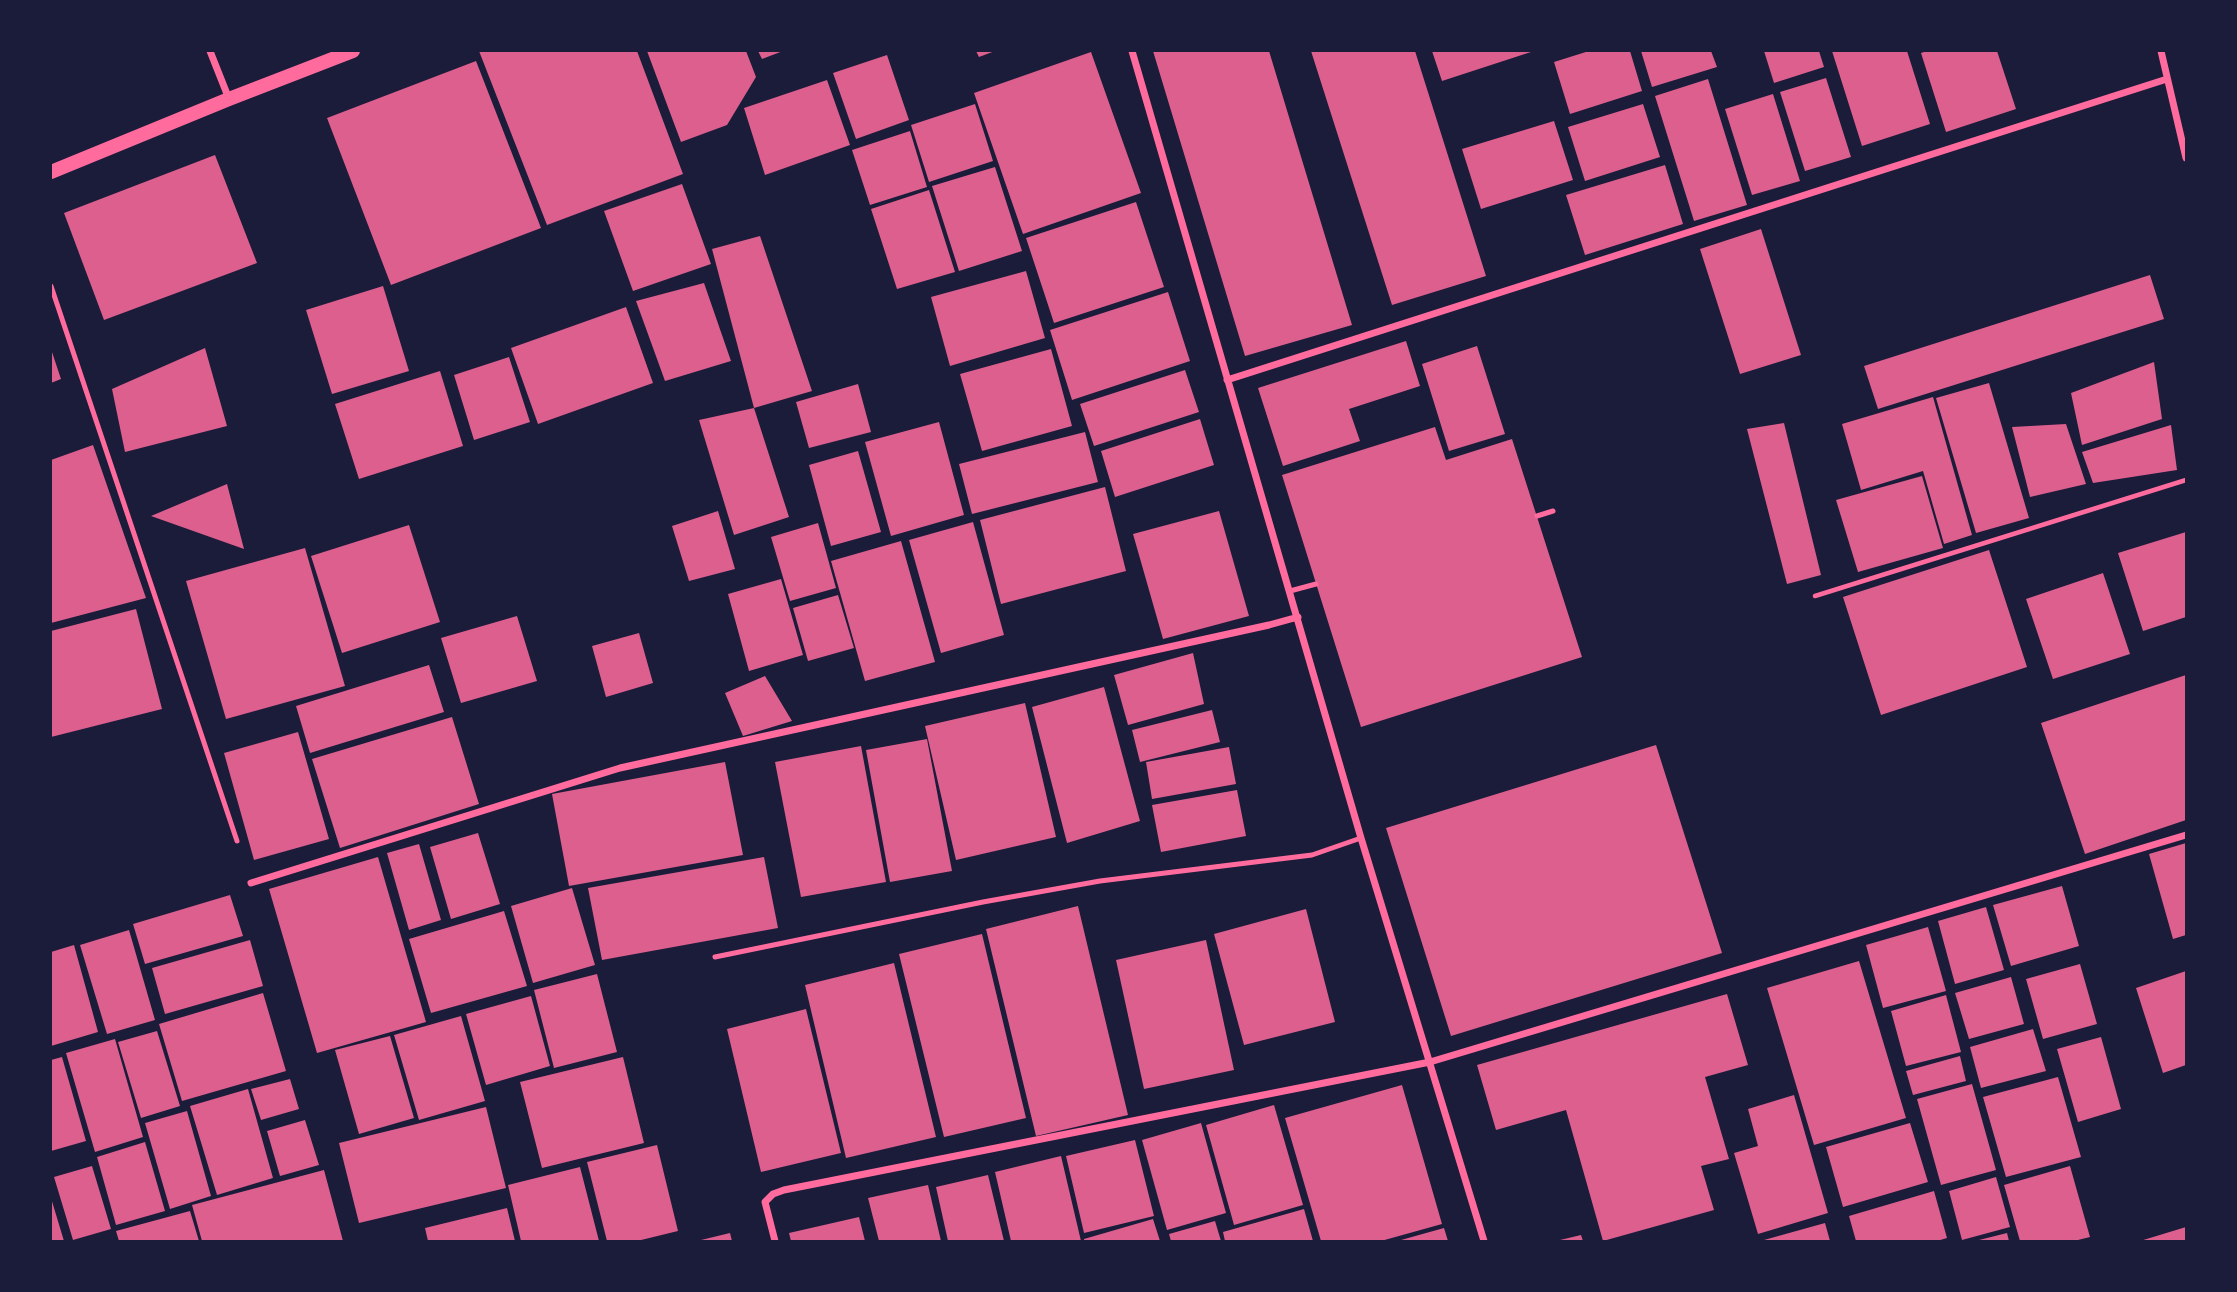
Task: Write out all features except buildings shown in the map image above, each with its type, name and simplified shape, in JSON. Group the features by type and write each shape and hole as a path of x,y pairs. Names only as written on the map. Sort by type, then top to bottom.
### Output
{"main road":[{"path":"51,172 353,51"}],"street":[{"path":"210,51 229,99"},
{"path":"1132,51 1361,838 1484,1241"},
{"path":"2161,51 2186,158"},
{"path":"1227,380 2167,79"},
{"path":"251,883 620,768 1298,617"},
{"path":"775,1241 765,1202 773,1194 784,1190 1430,1062 2186,835"}],"lane":[{"path":"51,286 237,841"},
{"path":"1537,516 1553,511"},
{"path":"1290,591 1316,584"},
{"path":"715,957 1100,881 1312,855 1361,838"}],"path":[{"path":"1815,596 2186,480"}]}
